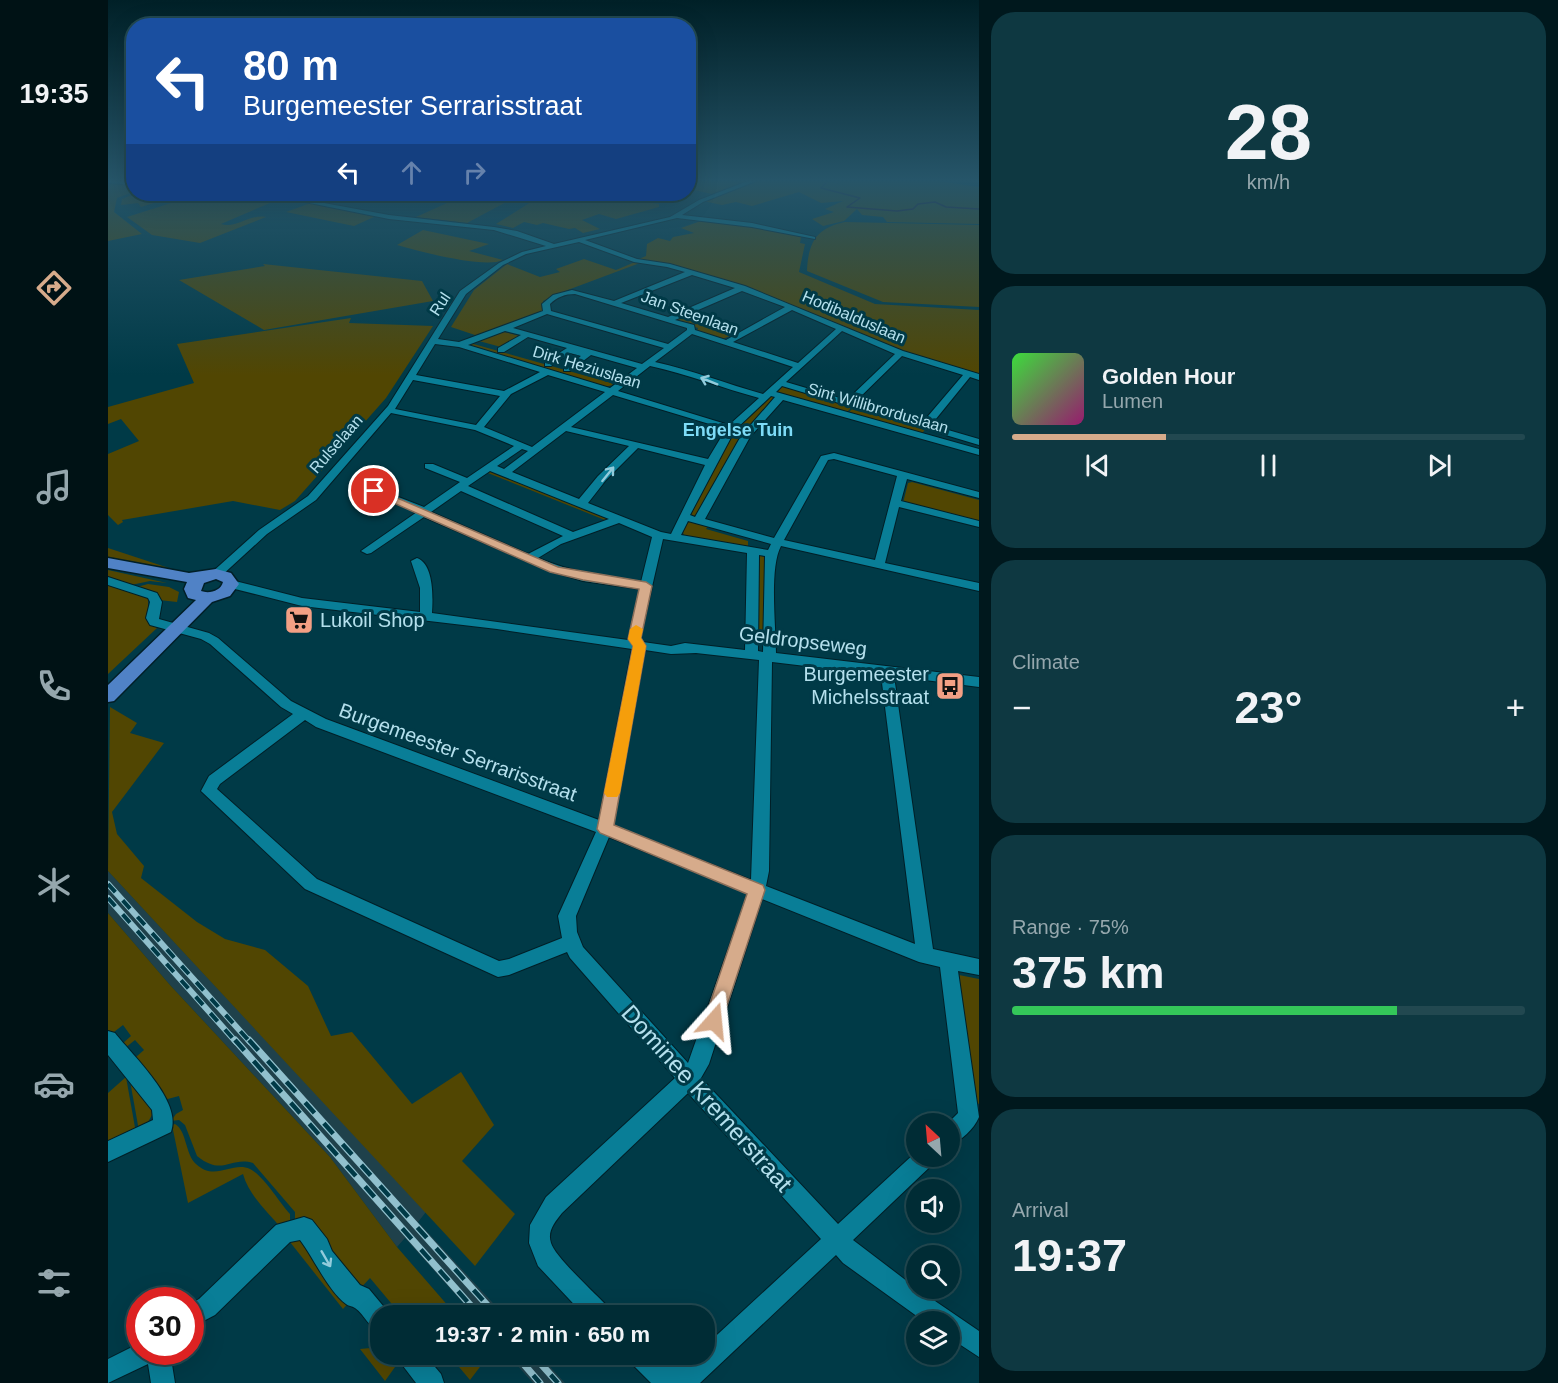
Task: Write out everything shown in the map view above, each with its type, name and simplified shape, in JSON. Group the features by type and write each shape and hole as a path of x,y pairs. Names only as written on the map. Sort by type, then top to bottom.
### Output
{"main road":[{"name":"Geldropseweg","path":"108,565 212,586"},
{"path":"108,696 175,628 212,586"}],"street":[{"name":"Rul","path":"433,341 463,293 474,284 510,258 561,246"},
{"name":"Hodibalduslaan","path":"593,246 636,261 668,265 742,288 900,353 979,377"},
{"path":"616,303 692,272"},
{"path":"668,320 742,288"},
{"name":"Jan Steenlaan","path":"547,312 546,302 570,291 691,327 692,331 799,366"},
{"path":"727,342 791,307"},
{"path":"460,345 547,312 669,347"},
{"name":"Sint Willibrorduslaan","path":"506,328 645,365 679,370 703,380 767,395 781,396 979,452"},
{"path":"674,538 731,428 840,329"},
{"path":"505,473 692,331"},
{"name":"Dirk Heziuslaan","path":"501,350 526,335"},
{"name":"Dirk Heziuslaan","path":"433,341 460,345 616,387"},
{"name":"Rulselaan","path":"212,586 239,561 244,549 312,498 388,410 433,341"},
{"name":"Dirk Heziuslaan","path":"470,341 548,368 567,369 731,428"},
{"name":"Dirk Heziuslaan","path":"548,368 569,350 587,355 567,369"},
{"path":"849,403 900,353"},
{"path":"478,428 506,394 548,368"},
{"path":"925,426 968,374"},
{"path":"411,377 506,394"},
{"name":"Sint Willibrorduslaan","path":"780,383 979,442"},
{"path":"699,520 750,430 781,396"},
{"path":"388,410 478,428 535,451"},
{"path":"565,428 711,463"},
{"path":"367,551 426,513 521,445"},
{"path":"581,504 602,481 602,478 636,445"},
{"path":"591,1305 546,1258 540,1247 541,1222 554,1205 689,1079 699,1064 757,890 761,871 762,657 771,554 824,458 830,456 979,495"},
{"path":"429,466 573,536"},
{"path":"490,467 658,535 771,554"},
{"path":"879,565 903,474"},
{"path":"374,491 527,559 583,577 646,586"},
{"path":"895,503 979,524"},
{"path":"684,517 777,542 979,586"},
{"path":"527,559 573,536 619,519"},
{"path":"302,715 214,780 209,791 311,884 498,969 509,967 570,943 567,916 605,829 646,586 658,535"},
{"path":"753,551 762,657"},
{"path":"417,561 424,574 428,591 426,617"},
{"path":"108,581 153,596 156,602 152,618 154,622 175,628"},
{"name":"Geldropseweg","path":"212,586 426,617 637,642 671,650 693,649 979,682"},
{"name":"Burgemeester Serrarisstraat","path":"175,628 206,636 214,641 269,690 302,715 605,829 925,956 979,967"},
{"path":"886,672 925,956"},
{"name":"Dominee Kremerstraat","path":"570,943 689,1079 838,1241 851,1254 931,1311"},
{"path":"948,961 974,1116 960,1127"},
{"path":"108,1040 161,1106 164,1125 108,1152"},
{"path":"715,1353 915,1167"},
{"path":"204,1309 284,1233 304,1228 320,1247 324,1259 354,1296 361,1297 370,1308"},
{"path":"960,1331 979,1345"},
{"path":"108,1372 126,1363"},
{"path":"160,1365 163,1383"},
{"path":"417,1365 432,1383"},
{"path":"649,1365 666,1381 676,1382 689,1377 702,1365"}],"shaded area":[{"path":"399,246 485,246 469,251 503,260 467,261"},
{"path":"647,246 805,246 799,272 875,304 979,310 979,376 900,351 728,283 639,259 646,256"},
{"path":"812,246 979,246 979,307 883,302 807,271"},
{"path":"584,259 616,270 635,262 640,263 543,301 543,313 478,336 451,327 474,290 507,264 540,277 560,272 556,269"},
{"path":"263,264 422,281 433,301 264,330 179,280 265,266"},
{"path":"681,317 734,334 723,339 697,331 698,328 692,326 693,324 676,320"},
{"path":"351,318 349,323 433,326 386,398 295,501 280,510 233,501 122,520 123,522 118,525 108,515 108,454 139,441 121,419 108,424 108,407 194,383 177,344"},
{"path":"504,332 520,336 501,347 479,341"},
{"path":"470,343 613,385 605,387 468,345"},
{"path":"780,387 787,387 852,407 846,413 775,393"},
{"path":"770,396 776,396 748,428 696,517 690,516 714,463 732,432"},
{"path":"854,407 926,428 921,435 847,414"},
{"path":"492,471 609,519 605,520 488,473"},
{"path":"912,482 979,500 979,522 903,503 908,483"},
{"path":"691,521 709,525 706,529 748,541 748,547 684,536 686,524"},
{"path":"108,548 187,574 108,559"},
{"path":"757,555 765,557 765,645 755,644"},
{"path":"108,570 167,583 150,581 131,585 108,577"},
{"path":"108,584 148,598 148,622 157,628 108,674"},
{"path":"148,584 169,587 179,592 177,602 159,600 151,591 137,587"},
{"path":"110,707 137,723 130,733 164,743 112,812 117,834 144,866 141,878 197,922 225,939 265,950 308,986 331,1036 352,1032 412,1104 461,1072 494,1125 462,1161 515,1214 475,1266 108,871"},
{"path":"108,871 426,1212 418,1222 495,1305 465,1305 405,1238 397,1247 330,1157 170,985 108,913"},
{"path":"108,913 170,985 330,1157 397,1247 447,1305 393,1305 370,1278 357,1292 295,1221 295,1212 253,1163 238,1162 220,1166 206,1162 197,1156 185,1125 179,1120 171,1121 183,1110 179,1096 164,1100 134,1064 136,1057 144,1050 135,1040 125,1048 122,1044 131,1036 123,1025 114,1032 108,1032"},
{"path":"959,975 979,979 979,1104 972,1100"},
{"path":"129,1075 156,1108 144,1129 139,1131"},
{"path":"126,1077 136,1133 108,1146 108,1093"},
{"path":"175,1124 182,1132 192,1160 196,1164 210,1171 243,1167 255,1172 290,1214 290,1221 282,1229 254,1197 243,1174 188,1203 172,1125"},
{"path":"299,1236 351,1300 343,1309 286,1237"},
{"path":"370,1348 370,1362 360,1349"},
{"path":"372,1365 394,1365 395,1367 385,1381"},
{"path":"457,1365 481,1365 470,1380"},
{"path":"517,1365 548,1365 565,1383 533,1383"}],"railway":[{"path":"108,884 250,1042"},
{"path":"108,898 236,1042"},
{"path":"235,1040 470,1305"},
{"path":"249,1040 487,1305"},
{"path":"524,1365 540,1383"},
{"path":"542,1365 558,1383"}],"slow traffic":[{"path":"612,793 639,646 634,639 636,629"}],"place":[{"name":"Lukoil Shop","path":"299,620"},
{"name":"Burgemeester Michelsstraat","path":"950,686"}],"district":[{"name":"Engelse Tuin","path":"738,430"}],"route":[{"path":"374,491 554,569 583,577 646,586 634,639 639,646 605,829 757,890 714,1021"}]}
